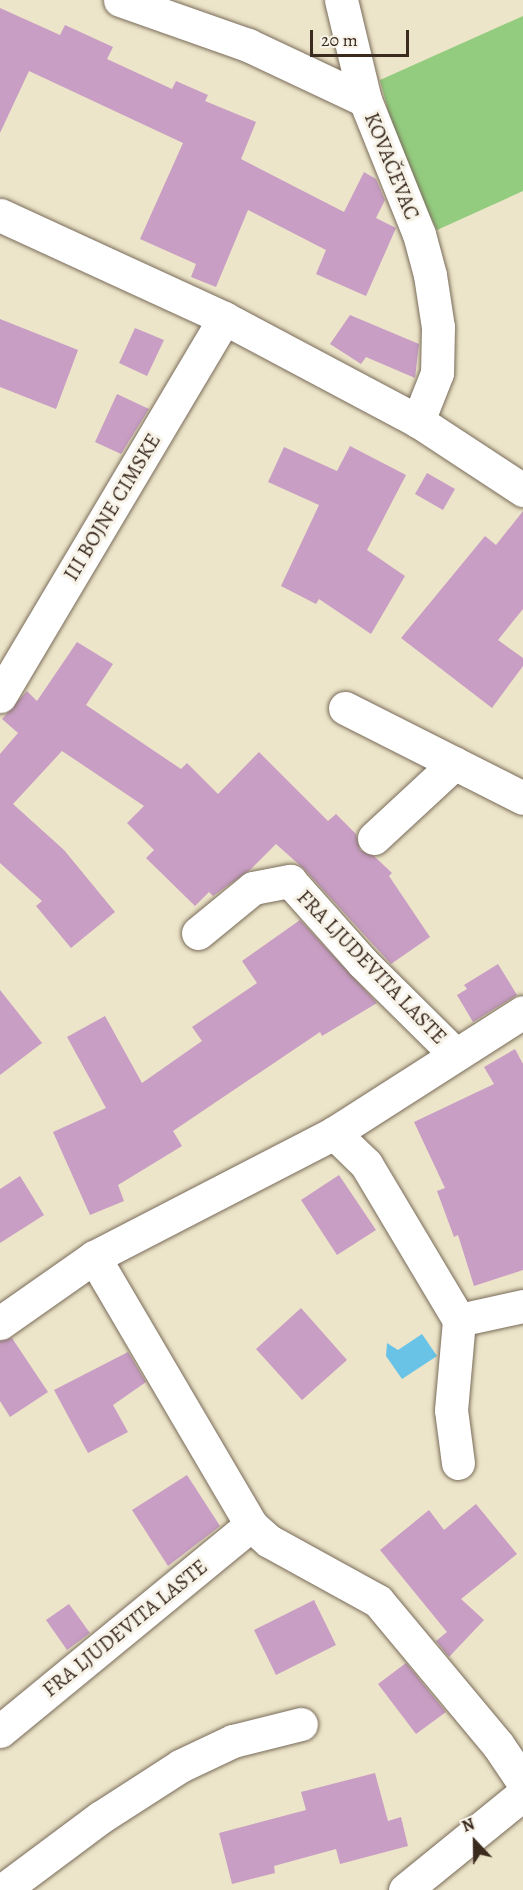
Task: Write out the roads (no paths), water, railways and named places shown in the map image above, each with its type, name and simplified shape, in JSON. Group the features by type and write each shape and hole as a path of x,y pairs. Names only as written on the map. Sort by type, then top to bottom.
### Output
{"street":[{"name":"KOVAČEVAC","path":"120,0 248,45 365,100 419,234 430,275 438,327 437,373 418,421"},
{"path":"341,0 365,100"},
{"path":"0,215 224,318 418,421 523,490"},
{"name":"III BOJNE CIMSKE","path":"0,696 224,318"},
{"path":"345,708 523,798"},
{"path":"374,838 455,763"},
{"name":"FRA LJUDEVITA LASTE","path":"198,933 253,888 290,881 363,963 454,1053"},
{"name":"FRA LJUDEVITA LASTE","path":"0,1323 94,1257 334,1133 454,1053 523,1012"},
{"path":"334,1133 366,1164 459,1320 451,1410 458,1463"},
{"path":"94,1257 251,1525 269,1541 378,1601 498,1745 523,1782"},
{"path":"459,1320 523,1306"},
{"name":"FRA LJUDEVITA LASTE","path":"0,1731 251,1525"},
{"path":"3,1890 102,1817 180,1766 233,1741 302,1724"},
{"path":"405,1890 523,1794"}],"water":[{"path":"422,1334 437,1356 402,1379 386,1356 387,1343 398,1350"}]}
